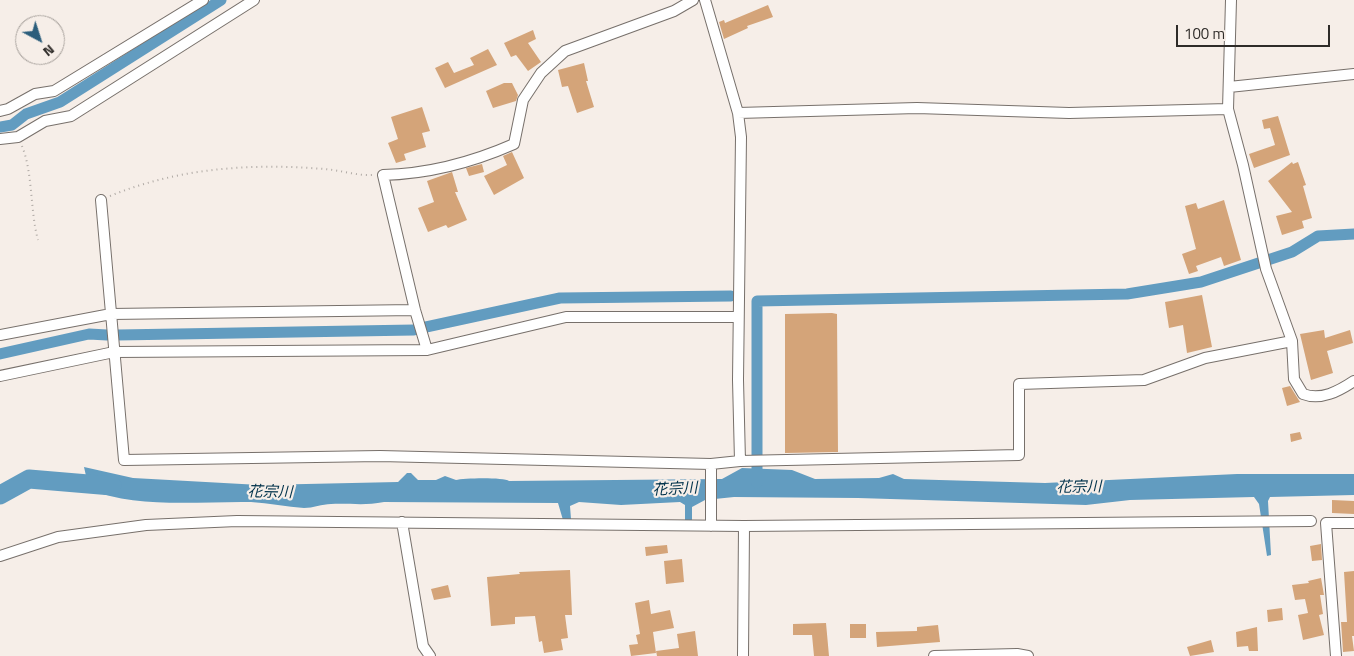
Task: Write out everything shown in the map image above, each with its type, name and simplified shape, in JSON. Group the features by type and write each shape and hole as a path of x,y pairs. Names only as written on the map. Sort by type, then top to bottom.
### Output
{"street":[{"path":"0,111 8,109 35,94 54,91 203,0"},
{"path":"0,139 18,137 45,120 71,116 254,0"},
{"path":"427,350 415,310 383,175 408,174 452,165 494,153 514,144 523,100 541,73 565,51 674,11 693,0"},
{"path":"705,0 738,113 741,163 738,317 740,461"},
{"path":"1231,0 1228,109 1243,165 1262,255 1292,341 1294,379 1303,394 1316,397 1331,394 1354,381"},
{"path":"1229,86 1354,74"},
{"path":"738,113 917,108 1069,113 1228,109"},
{"path":"101,200 124,460 380,456 711,468 740,461 1019,455 1019,384 1144,380 1205,358 1292,341"},
{"path":"0,335 111,314 415,310"},
{"path":"0,376 114,352 427,350 566,317 738,317"},
{"path":"711,468 711,522"},
{"path":"0,556 58,537 146,525 237,521 711,522 744,526 1311,521"},
{"path":"402,522 424,646 430,656"},
{"path":"1336,656 1326,524 1354,523"},
{"path":"743,656 744,526"},
{"path":"934,656 1028,656"}],"path":[{"path":"18,137 26,156 32,219 38,240"},
{"path":"101,200 144,182 186,173 241,167 324,169 365,176 383,175"}],"water":[{"path":"84,467 133,478 260,485 398,482 407,473 411,473 418,480 436,480 445,476 456,480 492,478 509,481 722,479 742,468 792,470 815,479 879,478 893,474 904,479 1045,483 1237,474 1354,474 1354,495 1270,497 1268,501 1271,555 1267,556 1259,504 1254,497 1130,500 1086,505 858,498 734,497 705,500 692,507 692,521 685,522 685,505 680,502 621,505 579,502 570,506 571,519 563,520 558,503 384,502 328,504 304,508 251,502 147,502 107,495 89,489"}],"building":[{"path":"768,5 773,17 747,26 748,28 724,39 719,22 724,20 725,23"},
{"path":"533,30 536,39 528,43 541,62 528,71 516,55 511,57 504,43"},
{"path":"488,49 497,65 445,88 435,68 448,62 454,73 474,65 470,58"},
{"path":"584,63 588,81 586,81 594,107 577,113 568,86 562,87 558,70"},
{"path":"504,83 512,83 518,95 516,101 493,108 486,91"},
{"path":"422,107 430,131 422,133 426,147 404,154 406,160 396,163 388,143 398,139 391,117"},
{"path":"1278,116 1290,155 1254,168 1249,154 1275,145 1270,128 1264,129 1262,120"},
{"path":"512,152 524,178 494,195 484,176 507,165 503,156"},
{"path":"1292,162 1293,164 1298,162 1306,185 1303,186 1312,218 1302,221 1304,228 1282,235 1276,216 1292,212 1268,181"},
{"path":"482,164 484,172 469,176 466,168"},
{"path":"452,172 458,192 455,192 467,220 448,228 446,225 428,232 418,208 434,202 427,181"},
{"path":"1224,200 1241,260 1224,266 1221,257 1196,266 1198,271 1189,274 1182,254 1196,249 1185,206 1196,203 1198,209"},
{"path":"1202,295 1212,347 1187,353 1183,325 1169,328 1165,302"},
{"path":"785,314 837,314 838,452 785,453"},
{"path":"1324,330 1325,338 1350,330 1353,343 1327,351 1333,373 1311,380 1300,334"},
{"path":"1290,386 1300,402 1287,406 1282,388"},
{"path":"1300,432 1302,439 1291,442 1290,434"},
{"path":"1332,500 1354,501 1354,514 1332,513"},
{"path":"1321,544 1322,560 1312,561 1310,546"},
{"path":"667,545 668,553 646,556 645,547"},
{"path":"682,559 684,582 666,584 664,561"},
{"path":"570,570 572,615 565,615 568,638 561,639 563,650 544,653 542,641 539,642 535,616 515,617 515,624 491,626 487,577 520,574 519,572"},
{"path":"1354,571 1354,636 1352,636 1354,651 1343,652 1341,622 1347,622 1344,572"},
{"path":"1321,578 1324,595 1320,595 1323,614 1319,615 1324,635 1303,640 1298,615 1308,613 1305,599 1295,600 1292,585 1309,583 1308,581"},
{"path":"448,585 451,597 434,600 431,589"},
{"path":"649,600 651,614 670,610 674,628 653,632 656,653 631,656 629,645 638,644 636,635 640,634 635,603"},
{"path":"1282,608 1283,620 1268,622 1267,610"},
{"path":"826,623 829,656 814,656 812,635 793,635 793,624"},
{"path":"850,624 866,624 866,638 850,638"},
{"path":"938,625 940,642 877,647 876,632 917,631 917,627"},
{"path":"1257,627 1258,651 1249,651 1248,646 1237,647 1236,632"},
{"path":"695,631 698,656 657,656 656,651 679,648 677,634"},
{"path":"1211,640 1214,652 1190,656 1187,647"}],"waterway":[{"path":"0,127 12,125 26,114 60,102 221,0"},
{"path":"757,483 757,301 1127,294 1201,282 1292,252 1318,236 1354,234"},
{"path":"426,327 560,298 731,296"},
{"path":"118,335 414,330"},
{"path":"0,354 89,334 107,335"},
{"name":"花宗川","path":"0,495 29,479 112,486"}]}
